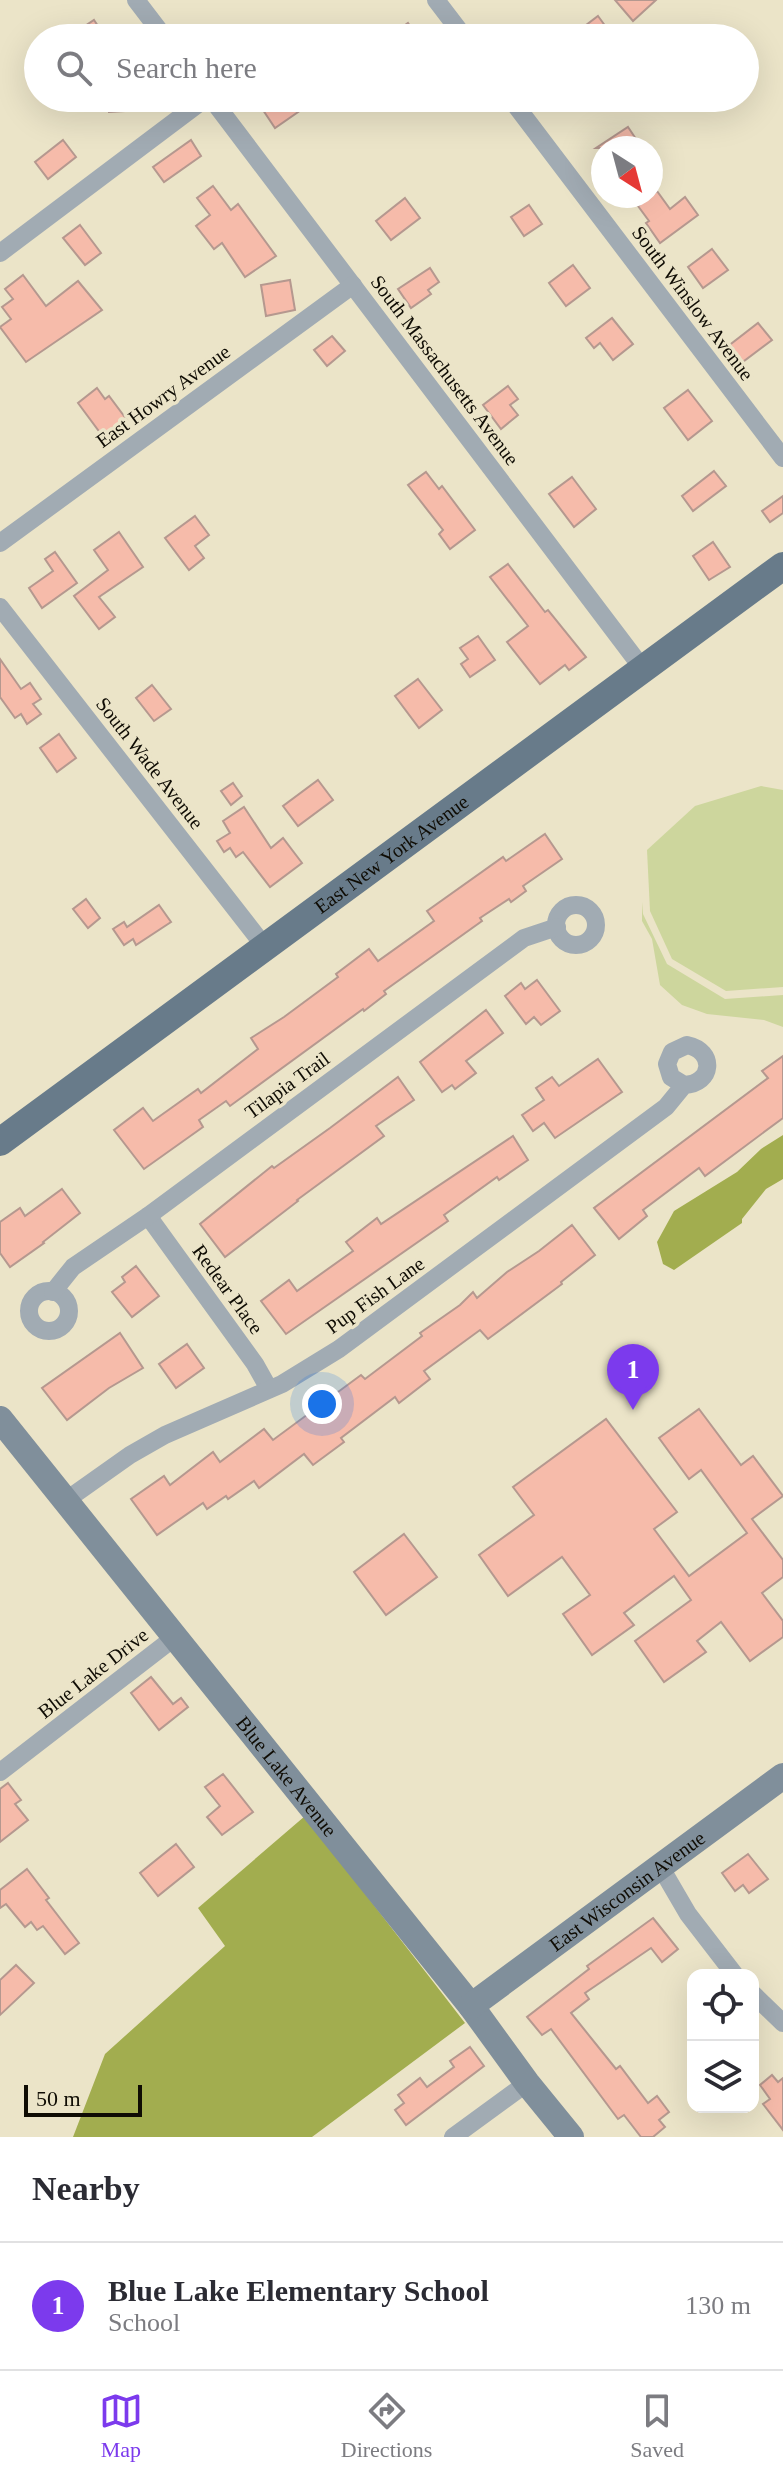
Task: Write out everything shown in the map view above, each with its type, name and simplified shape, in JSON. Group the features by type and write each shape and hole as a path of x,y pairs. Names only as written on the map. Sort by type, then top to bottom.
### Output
{"main road":[{"name":"East New York Avenue","path":"0,1142 783,566"},
{"name":"Blue Lake Avenue","path":"3,1428 471,2006 571,2137"},
{"name":"East Wisconsin Avenue","path":"471,2006 783,1776"}],"street":[{"path":"136,0 154,24"},
{"path":"436,0 454,24"},
{"path":"0,253 190,112"},
{"name":"South Massachusetts Avenue","path":"220,112 643,669"},
{"name":"South Winslow Avenue","path":"521,112 783,458"},
{"name":"East Howry Avenue","path":"0,543 353,285"},
{"name":"South Wade Avenue","path":"0,607 265,947"},
{"name":"Tilapia Trail","path":"53,1292 73,1267 148,1216 524,938 557,927"},
{"name":"Pup Fish Lane","path":"65,1501 130,1455 165,1435 269,1389 352,1340 666,1107 684,1085"},
{"name":"Redear Place","path":"148,1216 255,1364 269,1389"},
{"name":"Blue Lake Drive","path":"0,1772 175,1637"},
{"path":"660,1866 688,1914 730,1969"},
{"path":"759,2000 783,2023"},
{"path":"453,2137 527,2083"}],"green space":[{"path":"761,786 783,790 783,987 726,991 672,959 650,911 647,850 695,806"},
{"path":"642,902 643,914 667,964 725,999 783,995 783,1027 764,1020 707,1014 682,1005 660,985 652,939 642,921"},
{"path":"783,1135 783,1179 766,1189 742,1223 674,1270 663,1264 657,1242 674,1211 737,1172 761,1149"},
{"path":"305,1816 465,2023 312,2137 73,2137 105,2054 225,1946 198,1908"}],"building":[{"path":"615,0 656,0 633,21"},
{"path":"598,16 604,24 587,24"},
{"path":"264,112 298,112 275,128"},
{"path":"628,127 634,136 614,136"},
{"path":"63,140 76,157 48,179 35,162"},
{"path":"191,140 201,156 164,182 153,167"},
{"path":"213,186 231,210 238,204 276,256 245,277 222,243 214,249 196,226 210,215 197,198"},
{"path":"685,197 698,215 660,243 646,223 649,221 639,208 663,208 663,199 670,209"},
{"path":"405,198 420,218 391,240 376,221"},
{"path":"529,205 542,224 524,236 511,217"},
{"path":"80,225 101,253 85,265 63,238"},
{"path":"712,249 728,270 703,288 688,267"},
{"path":"573,265 590,288 566,306 549,283"},
{"path":"430,268 439,282 428,290 431,294 411,308 398,289"},
{"path":"23,275 46,306 78,281 102,310 26,362 0,327 11,319 2,307 13,299 5,289"},
{"path":"290,280 295,310 266,316 261,285"},
{"path":"612,318 633,344 613,360 600,343 594,348 586,338"},
{"path":"758,323 772,340 740,364 727,347"},
{"path":"332,336 345,351 327,366 314,350"},
{"path":"508,386 518,399 510,405 518,415 501,429 483,405"},
{"path":"97,388 105,399 109,396 127,420 104,438 78,403"},
{"path":"688,390 712,421 688,440 664,408"},
{"path":"714,471 726,486 693,511 682,496"},
{"path":"426,472 439,489 442,486 475,530 450,549 439,534 443,530 408,485"},
{"path":"572,477 596,509 574,527 549,494"},
{"path":"783,496 783,513 770,522 762,511"},
{"path":"195,516 209,535 195,546 204,558 189,570 165,538"},
{"path":"119,532 143,567 99,597 115,617 99,629 74,596 108,570 94,550"},
{"path":"713,542 730,567 709,580 693,556"},
{"path":"55,552 77,583 42,608 29,588 53,571 45,559"},
{"path":"508,564 545,612 548,610 586,657 569,670 565,665 540,684 507,642 528,626 490,577"},
{"path":"478,636 495,660 470,677 461,664 468,659 460,648"},
{"path":"0,659 21,689 30,683 41,699 33,704 41,714 27,724 21,714 15,718 0,697"},
{"path":"418,679 442,710 419,728 395,696"},
{"path":"152,685 171,709 154,721 136,698"},
{"path":"59,734 76,758 57,772 40,748"},
{"path":"318,780 333,800 298,826 283,806"},
{"path":"233,783 242,796 231,805 221,791"},
{"path":"244,807 271,848 283,838 302,863 270,887 243,852 236,857 230,848 224,852 217,841 230,833 223,821"},
{"path":"545,834 562,859 523,886 526,891 480,918 482,921 384,991 386,994 364,1011 230,1106 226,1101 199,1120 203,1127 144,1169 114,1130 143,1108 153,1121 198,1089 201,1093 258,1049 251,1038 338,977 336,974 369,949 378,961 434,921 427,911 503,857 506,861"},
{"path":"86,899 100,918 88,928 73,909"},
{"path":"159,905 171,922 136,945 133,939 124,945 113,929 124,922 127,927"},
{"path":"537,980 560,1011 541,1025 534,1017 526,1024 505,996 521,983 525,989"},
{"path":"486,1010 503,1033 466,1061 476,1073 455,1089 452,1085 442,1092 420,1062"},
{"path":"783,1056 783,1118 705,1176 699,1168 643,1210 647,1216 619,1239 594,1208 768,1078 762,1071"},
{"path":"598,1059 622,1092 555,1138 544,1123 533,1131 522,1115 544,1100 536,1088 552,1077 559,1086"},
{"path":"398,1077 414,1100 376,1126 384,1136 225,1257 200,1224 272,1166 274,1168"},
{"path":"513,1136 528,1160 499,1180 497,1177 444,1215 448,1221 286,1334 261,1301 289,1280 297,1291 353,1251 346,1242 377,1218 381,1224"},
{"path":"62,1189 80,1213 10,1267 0,1253 0,1222 20,1208 25,1216"},
{"path":"572,1225 595,1255 562,1284 488,1339 480,1330 424,1371 430,1379 399,1403 395,1397 341,1438 344,1442 313,1465 304,1454 259,1488 254,1481 207,1509 203,1503 157,1535 131,1499 164,1476 170,1485 213,1452 220,1462 264,1429 273,1440 361,1375 365,1379 473,1292 477,1298"},
{"path":"136,1266 159,1296 132,1317 112,1292 125,1282 122,1277"},
{"path":"120,1333 143,1368 109,1388 67,1420 42,1388"},
{"path":"187,1344 204,1368 176,1388 159,1364"},
{"path":"699,1409 741,1465 753,1456 783,1496 752,1519 783,1560 783,1577 762,1593 783,1621 783,1637 750,1661 721,1622 697,1641 706,1652 664,1682 635,1641 691,1600 674,1576 624,1613 634,1625 592,1655 563,1614 590,1595 562,1557 508,1596 479,1555 534,1515 513,1487 606,1419 677,1512 654,1529 689,1576 747,1533 701,1470 689,1479 659,1438"},
{"path":"404,1534 437,1577 386,1615 354,1572"},
{"path":"151,1677 173,1704 181,1698 188,1707 159,1730 131,1693"},
{"path":"223,1774 253,1812 222,1835 207,1817 220,1806 205,1787"},
{"path":"8,1783 21,1800 15,1804 28,1820 0,1842 0,1789"},
{"path":"176,1844 194,1867 158,1896 140,1873"},
{"path":"748,1854 768,1879 749,1893 743,1885 735,1891 722,1873"},
{"path":"27,1869 79,1943 65,1954 43,1926 37,1930 31,1922 25,1927 6,1904 0,1908 0,1890"},
{"path":"653,1918 678,1949 662,1962 651,1948 585,1993 589,1999 571,2013 616,2069 620,2066 648,2103 657,2096 669,2112 659,2120 665,2127 653,2137 641,2137 624,2115 618,2119 551,2029 542,2035 527,2017 589,1969 587,1966"},
{"path":"16,1965 34,1983 0,2015 0,1980"},
{"path":"470,2047 484,2066 406,2125 395,2110 404,2103 398,2095 420,2078 427,2087 454,2067 450,2061"},
{"path":"772,2075 778,2082 783,2078 783,2130 763,2104 770,2099 760,2085"}],"place":[{"name":"Blue Lake Elementary School","path":"633,1410"}]}
